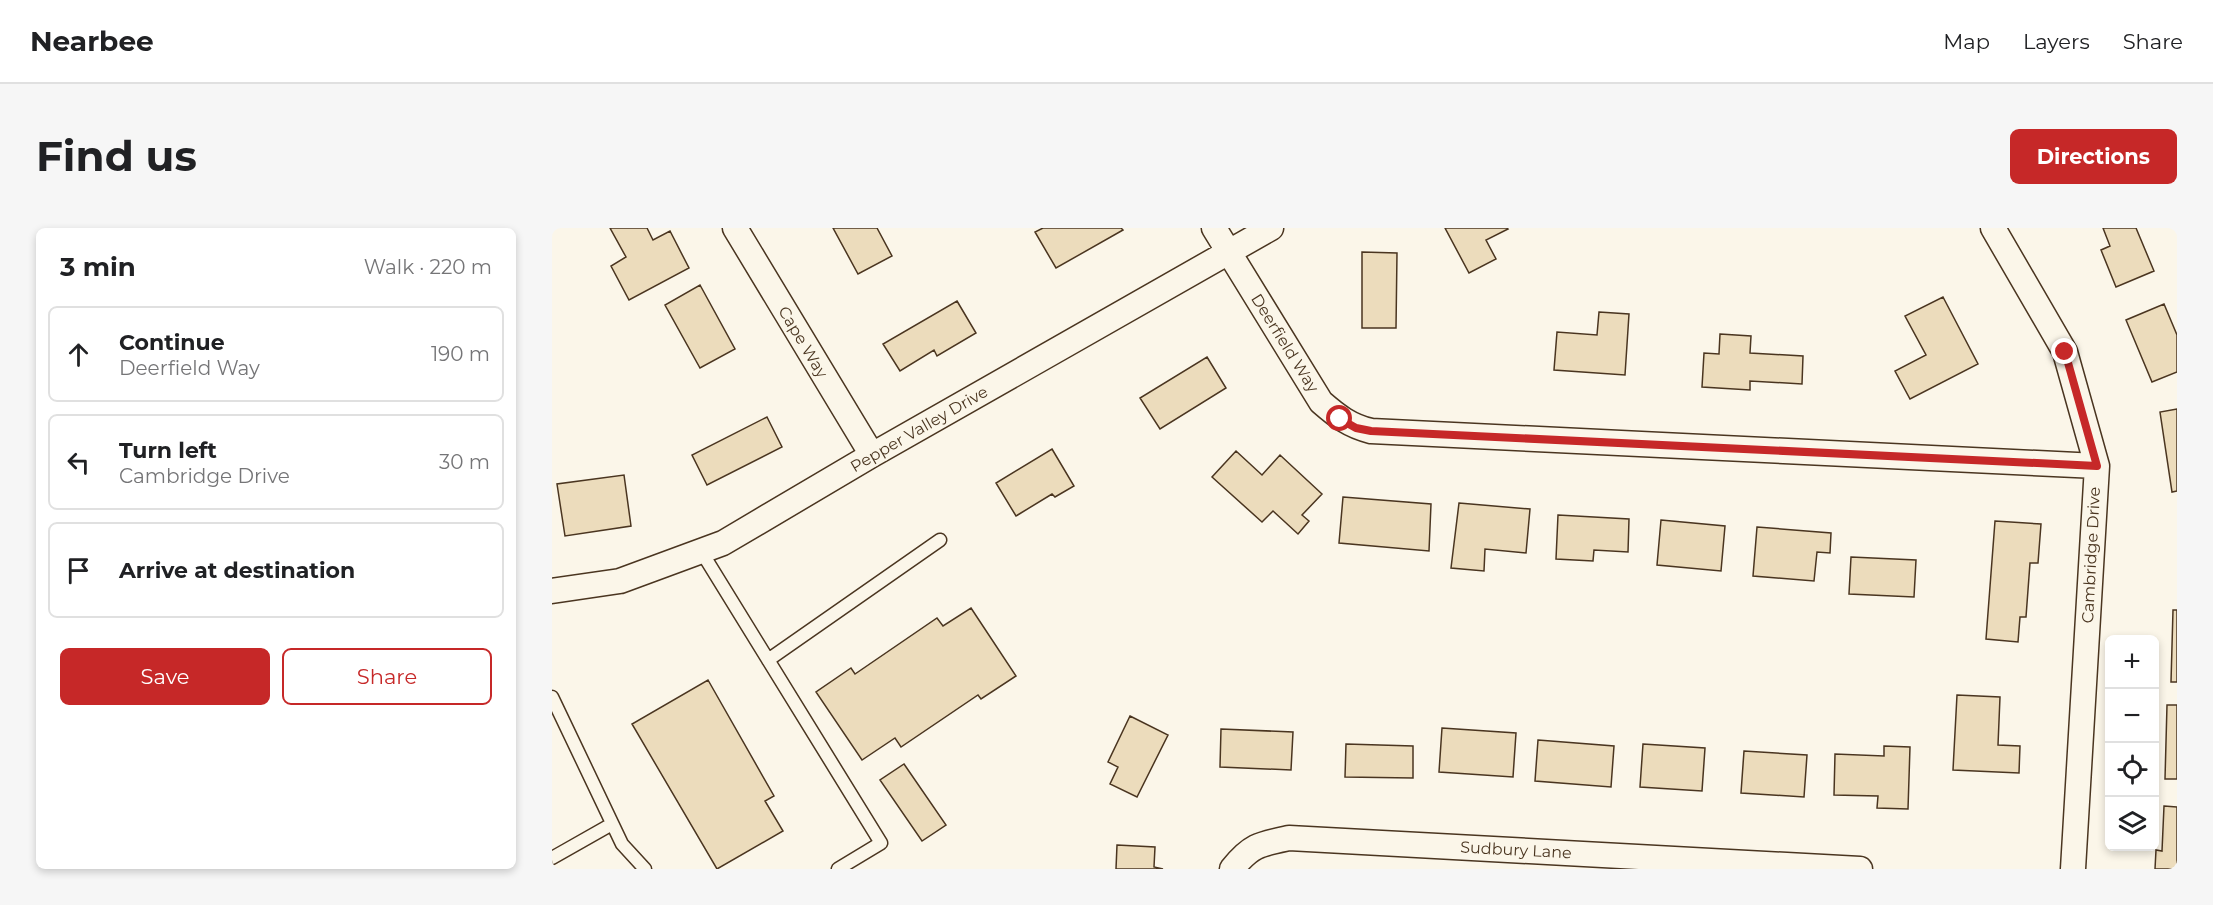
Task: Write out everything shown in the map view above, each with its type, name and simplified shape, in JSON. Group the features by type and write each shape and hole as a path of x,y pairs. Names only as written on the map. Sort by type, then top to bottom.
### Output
{"street":[{"name":"Cape Way","path":"735,228 872,455"},
{"name":"Deerfield Way","path":"1214,228 1321,402 1340,419 1356,428 1371,431 2097,466"},
{"name":"Pepper Valley Drive","path":"552,591 620,580 723,543 872,455 1271,228"},
{"name":"Cambridge Drive","path":"1993,228 2065,352 2097,466 2073,869"},
{"name":"Sudbury Lane","path":"1239,860 1265,843 1289,838 1860,869"}],"lane":[{"path":"768,660 940,540"},
{"path":"701,551 881,843 838,869"},
{"path":"552,697 622,844 645,869"},
{"path":"552,858 612,824"}],"building":[{"path":"610,228 647,228 653,240 670,231 689,268 629,300 611,266 626,257"},
{"path":"833,228 877,228 892,256 858,274"},
{"path":"1043,228 1121,228 1123,230 1056,268 1035,232"},
{"path":"1445,228 1508,229 1486,240 1496,259 1469,273"},
{"path":"2103,228 2136,228 2154,271 2116,287 2101,250 2110,246"},
{"path":"1362,252 1397,253 1396,328 1362,328"},
{"path":"700,285 735,349 700,368 665,305"},
{"path":"1943,297 1978,364 1910,399 1895,371 1926,355 1905,316"},
{"path":"957,301 976,333 937,356 934,350 900,371 883,344"},
{"path":"2164,304 2177,335 2177,372 2152,382 2126,320"},
{"path":"1599,312 1629,314 1625,375 1554,370 1557,332 1597,335"},
{"path":"1720,334 1751,336 1750,353 1803,356 1802,384 1750,381 1750,390 1702,387 1704,353 1719,354"},
{"path":"1207,357 1226,388 1160,429 1140,398"},
{"path":"2177,409 2177,491 2172,492 2160,412"},
{"path":"767,417 782,447 707,485 692,455"},
{"path":"1052,449 1074,486 1055,497 1052,494 1016,516 996,483"},
{"path":"1236,451 1262,475 1280,455 1322,494 1302,515 1309,521 1298,534 1273,511 1262,522 1212,477"},
{"path":"624,475 631,526 565,536 557,484"},
{"path":"1343,497 1431,504 1429,551 1339,543"},
{"path":"1459,503 1530,509 1526,553 1485,549 1484,571 1451,568"},
{"path":"1558,515 1629,519 1628,552 1594,550 1593,561 1556,559"},
{"path":"1661,520 1725,526 1721,571 1657,565"},
{"path":"1995,521 2041,524 2038,563 2030,563 2026,617 2020,617 2018,642 1986,639"},
{"path":"1757,527 1831,533 1830,553 1817,552 1814,581 1753,576"},
{"path":"1851,557 1916,560 1914,597 1849,594"},
{"path":"971,608 1016,676 981,699 978,695 901,747 895,738 862,760 816,692 851,668 855,674 937,618 943,626"},
{"path":"2173,610 2177,610 2177,682 2171,682"},
{"path":"708,680 774,796 765,801 783,831 717,869 632,724"},
{"path":"1957,695 2000,697 1998,745 2020,746 2019,773 1953,770"},
{"path":"2167,705 2177,705 2177,779 2165,779"},
{"path":"1130,716 1168,735 1137,797 1110,784 1118,767 1108,762"},
{"path":"1442,728 1516,733 1513,777 1439,772"},
{"path":"1221,729 1293,732 1291,770 1220,767"},
{"path":"1538,740 1614,746 1611,787 1535,781"},
{"path":"1346,744 1413,746 1413,778 1345,777"},
{"path":"1643,744 1705,748 1702,791 1640,787"},
{"path":"1884,746 1910,747 1908,809 1877,808 1878,796 1834,795 1835,754 1884,756"},
{"path":"1744,751 1807,755 1804,797 1741,793"},
{"path":"904,764 946,825 922,841 880,780"},
{"path":"2164,806 2177,807 2177,869 2155,869 2156,851 2162,851"},
{"path":"1117,845 1155,847 1154,867 1163,869 1116,869"}],"route":[{"path":"1340,419 1356,428 1371,431 2097,466 2065,352"}]}
